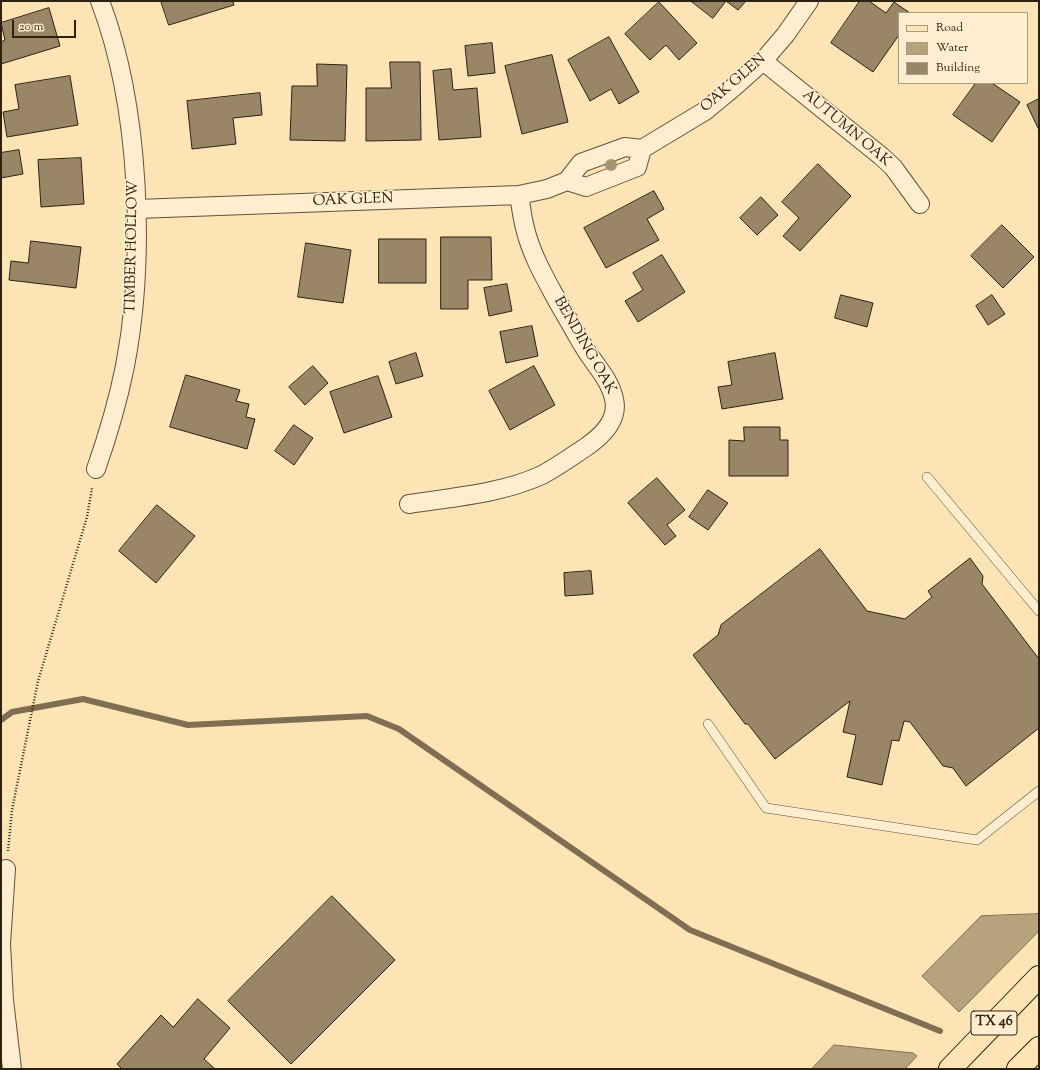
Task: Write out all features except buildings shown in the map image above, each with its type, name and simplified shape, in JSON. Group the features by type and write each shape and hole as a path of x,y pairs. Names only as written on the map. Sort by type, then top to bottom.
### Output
{"main road":[{"name":"TX 46","path":"950,1069 1039,977"},
{"path":"1018,1069 1039,1048"}],"street":[{"name":"TIMBER HOLLOW","path":"96,469 113,416 125,366 132,321 136,209 130,136 122,83 114,48 100,1"},
{"name":"OAK GLEN","path":"642,149 704,112 734,87 763,61 786,34 809,1"},
{"name":"AUTUMN OAK","path":"763,61 881,156 892,167 920,204"},
{"path":"625,147 642,149 637,167 586,187 567,181 581,163 625,147"},
{"name":"OAK GLEN","path":"136,209 519,195 547,189 567,181"},
{"name":"BENDING OAK","path":"409,504 493,491 542,475 566,462 602,435 616,412 610,387 584,348 537,261 525,228 519,195"},
{"path":"6,869 1,944 4,1000 12,1069"}],"lane":[{"path":"927,477 1039,612"},
{"path":"708,724 766,808 977,840 1039,791"}],"path":[{"path":"6,869 12,810 38,681 87,517 96,469"}],"water":[{"path":"1039,914 1039,931 959,1012 922,976 981,916"},
{"path":"834,1045 913,1053 917,1056 905,1069 812,1069"}],"waterway":[{"path":"1,720 12,712 83,699 188,725 367,716 399,729 690,930 940,1031"}]}
